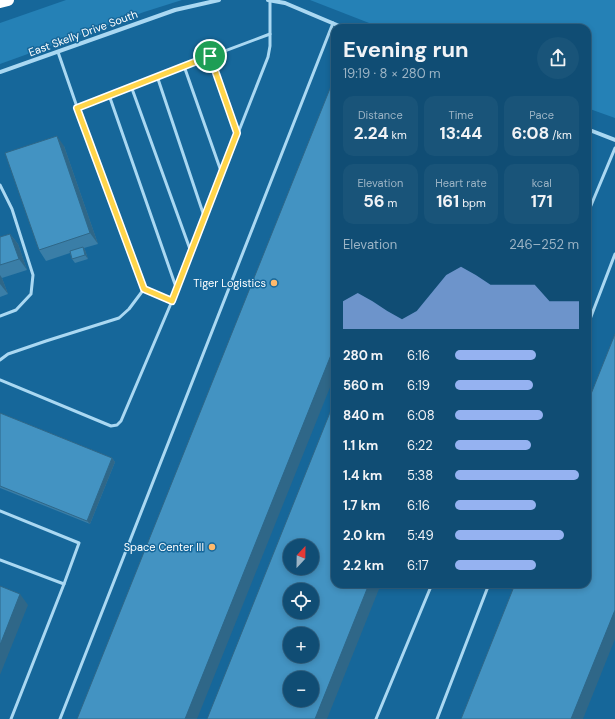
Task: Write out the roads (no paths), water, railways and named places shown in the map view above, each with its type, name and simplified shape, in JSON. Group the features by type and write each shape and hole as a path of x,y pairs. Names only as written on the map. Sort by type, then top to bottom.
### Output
{"highway":[{"path":"0,2 8,0"}],"street":[{"name":"East Skelly Drive South","path":"0,72 175,10 219,0"},
{"path":"269,0 285,3 333,23"},
{"path":"591,131 615,140"}],"lane":[{"path":"0,380 111,426 121,422 177,290 204,216 268,57 270,34 269,0"},
{"path":"60,719 331,28"},
{"path":"77,108 157,76 270,34"},
{"path":"58,52 77,108 144,289 172,301"},
{"path":"210,56 237,133"},
{"path":"184,66 222,174"},
{"path":"157,76 204,216"},
{"path":"131,86 191,253"},
{"path":"109,95 177,290"},
{"path":"591,205 615,148"},
{"path":"0,185 12,209 33,276 30,294 16,310 0,316"},
{"path":"591,317 615,254"},
{"path":"0,360 8,354 46,340 119,318 129,309 144,289"},
{"path":"0,511 79,543 11,719"},
{"path":"0,560 64,584"},
{"path":"376,719 430,588"},
{"path":"437,719 487,588"}],"place":[{"name":"Tiger Logistics","path":"274,283"},
{"name":"Space Center III","path":"212,547"}]}
